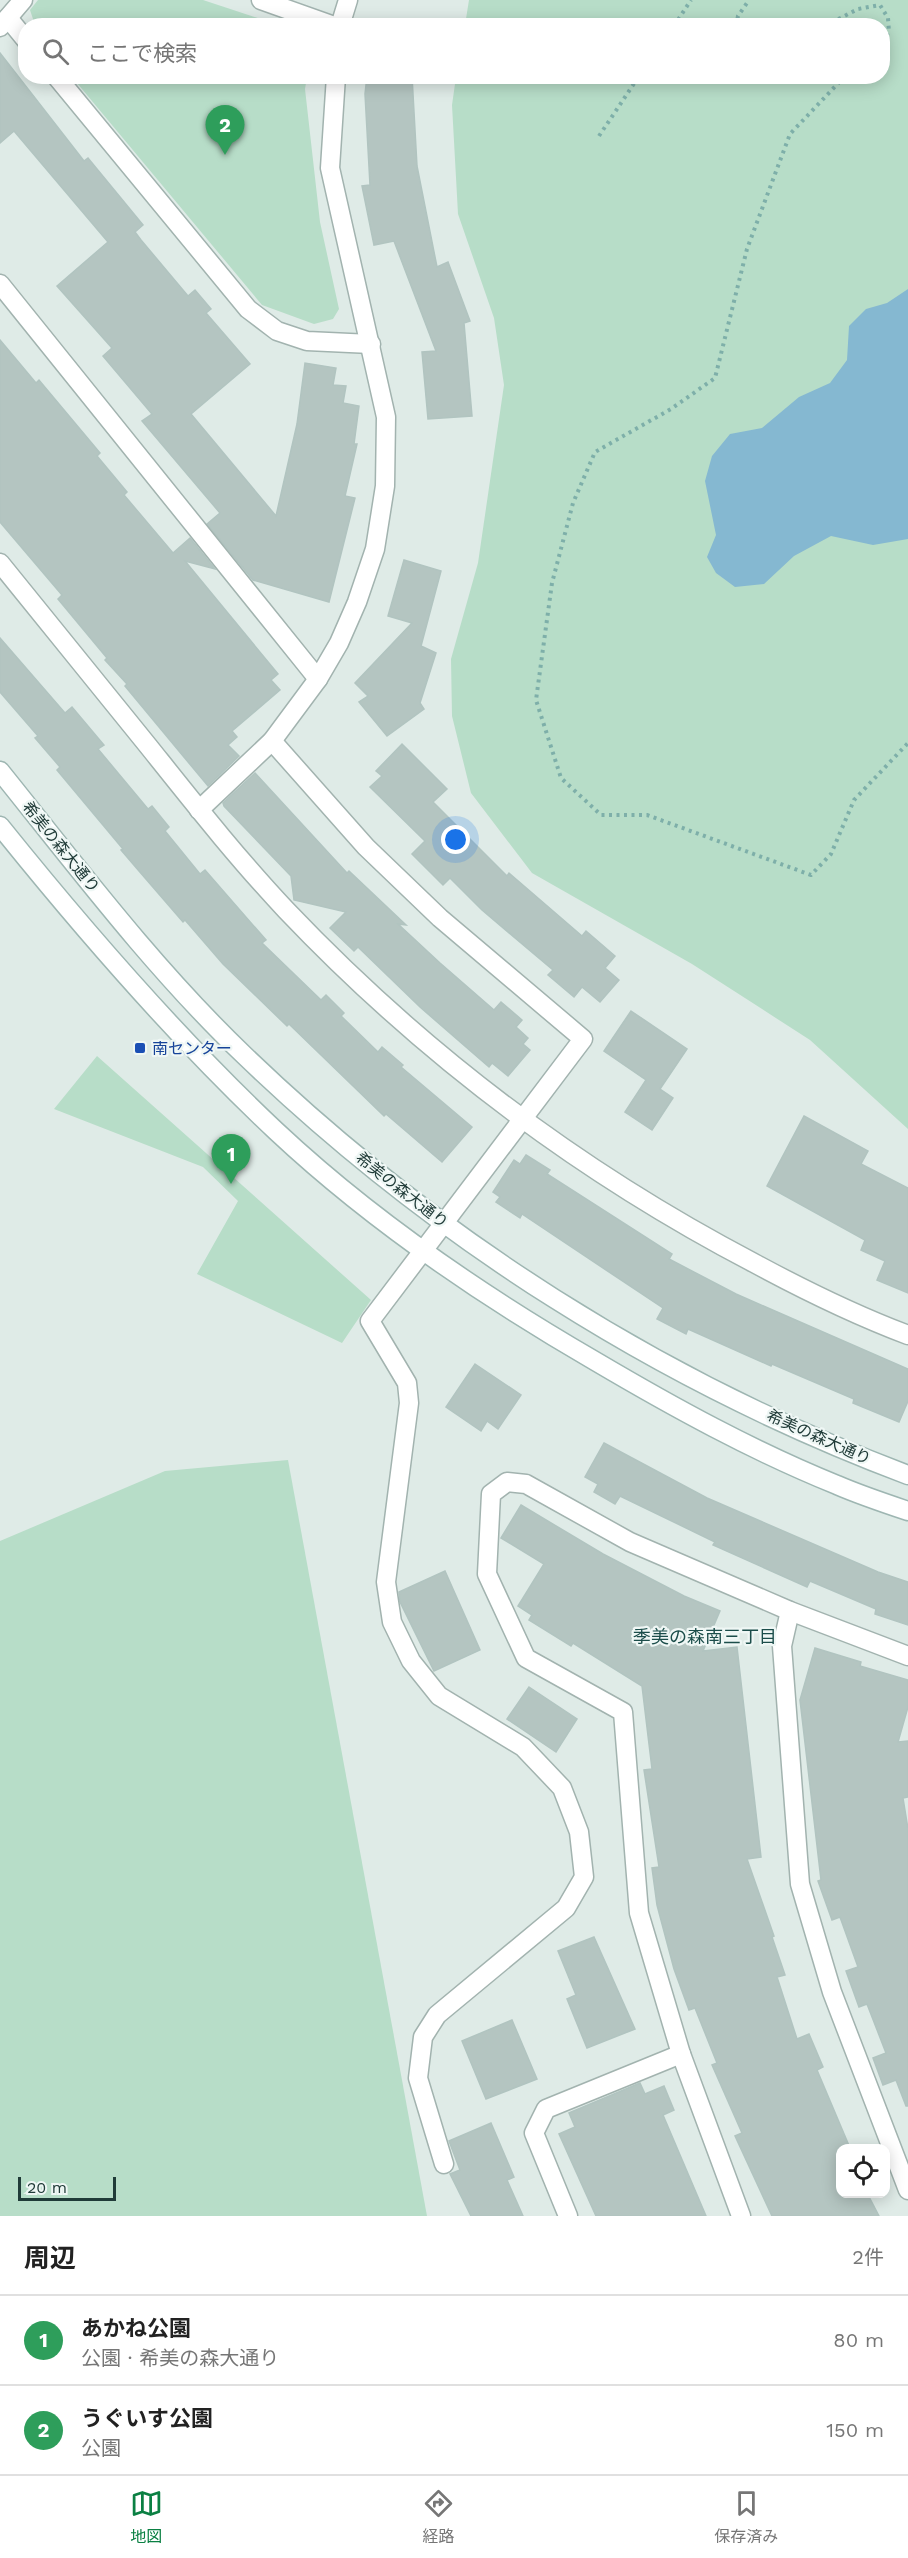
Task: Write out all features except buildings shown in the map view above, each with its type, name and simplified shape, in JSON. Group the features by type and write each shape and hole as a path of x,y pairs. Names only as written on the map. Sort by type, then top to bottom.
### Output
{"street":[{"path":"18,33 4,23 23,0"},
{"path":"261,0 312,18"},
{"path":"342,18 348,0"},
{"path":"63,84 248,309 277,331 307,341 371,344"},
{"path":"199,810 272,741 318,679 339,643 357,602 375,549 386,486 386,417 330,168 335,84"},
{"path":"0,284 318,679"},
{"path":"0,563 199,810 285,908 358,982 453,1065 523,1120 622,1188 709,1240 818,1297 908,1335"},
{"path":"272,741 366,847 440,918 583,1039 370,1322 407,1383 409,1403 386,1582 392,1622 411,1662 439,1696 523,1747 562,1788 579,1832 584,1877 566,1908 437,2015 423,2037 418,2078 444,2164"},
{"name":"希美の森大通り","path":"0,771 135,939 244,1055 361,1159 444,1224 556,1302 686,1375 835,1447 908,1475"},
{"name":"希美の森大通り","path":"0,826 80,925 137,988 267,1122 348,1194 423,1252 541,1330 671,1405 837,1485 908,1511"},
{"path":"741,2216 681,2054 639,1913 622,1712 526,1658 487,1574 491,1494 507,1482 526,1484 630,1542 790,1611 908,1656"},
{"path":"790,1611 783,1646 800,1884 832,1992 906,2179"},
{"path":"568,2216 534,2133 546,2109 681,2054"}],"path":[{"path":"679,18 691,0"},
{"path":"738,18 749,0"},
{"path":"841,18 858,9 880,5 888,18"},
{"path":"599,136 634,84"},
{"path":"837,84 790,134 747,249 715,378 671,409 595,452 573,503 552,583 536,700 561,778 601,815 647,815 811,875 831,854 854,800 908,743"}],"green space":[{"path":"38,0 203,0 258,18 33,18 30,10"},
{"path":"469,0 908,0 908,1129 810,1040 692,964 532,873 471,793 452,716 451,659 478,563 504,385 494,318 458,214 452,105 455,84 890,84 890,18 466,18"},
{"path":"78,84 306,84 320,222 339,309 333,319 314,324 262,305"},
{"path":"97,1056 371,1300 342,1343 197,1274 238,1201 203,1167 54,1109"},
{"path":"288,1460 427,2216 0,2216 0,1541 165,1471"}],"water":[{"path":"908,289 908,539 873,545 831,536 794,556 764,584 735,587 716,573 707,557 716,535 705,481 712,456 730,434 762,428 799,397 830,383 847,360 849,326 866,309 887,303"}],"place":[{"name":"うぐいす公園","path":"225,155"},
{"name":"南センター","path":"140,1048"},
{"name":"あかね公園","path":"231,1184"}],"district":[{"name":"季美の森南三丁目","path":"705,1636"}]}
